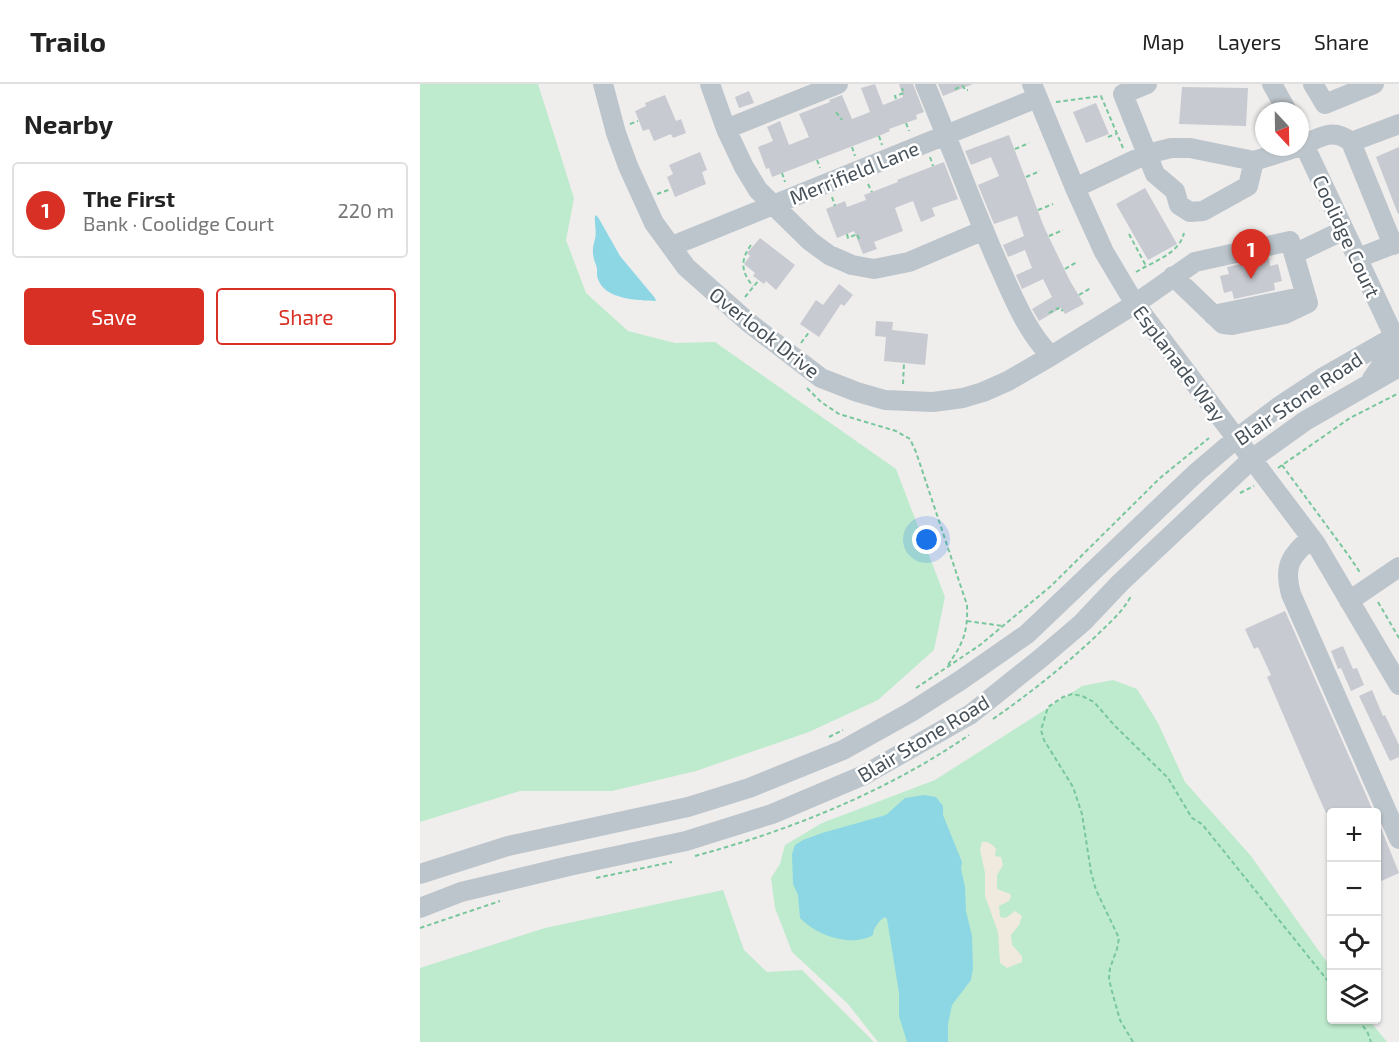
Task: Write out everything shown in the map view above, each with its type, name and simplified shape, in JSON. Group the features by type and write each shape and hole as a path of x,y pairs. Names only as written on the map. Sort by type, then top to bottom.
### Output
{"street":[{"name":"Overlook Drive","path":"604,84 616,133 628,166 654,223 686,267 711,291 821,378 857,392 885,399 933,402 963,398 1008,381 1135,304 1195,262 1290,241 1294,254"},
{"path":"710,84 726,129 758,190 810,241 829,255 852,265 874,269 909,262 984,230"},
{"path":"726,129 838,84"},
{"path":"925,84 1012,297 1040,345 1051,356"},
{"path":"1147,84 1123,94 1155,174 1175,191 1179,205 1190,212 1203,211 1248,186 1254,161"},
{"path":"1272,84 1282,102"},
{"path":"1313,84 1325,104 1374,84"},
{"name":"Merrifield Lane","path":"672,246 1042,95"},
{"name":"Esplanade Way","path":"1042,95 1075,188 1104,252 1135,304 1311,538 1399,685"},
{"path":"1309,140 1328,135 1341,135 1358,140 1399,124"},
{"path":"1358,140 1383,219 1396,243 1358,258"},
{"path":"1075,188 1147,154 1171,148 1190,148 1254,161 1267,156"},
{"name":"Coolidge Court","path":"1307,156 1397,335"},
{"path":"1173,276 1223,324 1232,325 1285,314 1307,299 1294,254 1344,230"},
{"path":"1369,383 1394,347 1397,335"},
{"name":"Blair Stone Road","path":"420,874 508,846 688,807 749,788 843,750 919,707 1027,634 1197,472 1237,438 1322,378 1397,335"},
{"name":"Blair Stone Road","path":"420,908 461,892 686,841 772,814 864,776 971,714 1041,658 1082,623 1129,574 1252,459 1305,421 1399,367"},
{"path":"1311,538 1296,551 1290,561 1287,580 1291,594 1399,839"},
{"path":"1349,601 1399,567"}],"path":[{"path":"955,89 963,86 965,90 968,90"},
{"path":"896,99 895,96 904,93 902,88"},
{"path":"1042,95 1101,96 1125,154"},
{"path":"836,112 842,120"},
{"path":"628,125 638,121"},
{"path":"906,123 910,134"},
{"path":"1108,137 1117,134"},
{"path":"879,136 882,145"},
{"path":"1015,149 1029,143"},
{"path":"852,147 855,156"},
{"path":"930,157 933,166"},
{"path":"817,160 821,170"},
{"path":"1026,177 1040,171"},
{"path":"782,173 786,184"},
{"path":"867,182 872,192"},
{"path":"655,195 672,189"},
{"path":"831,196 835,206"},
{"path":"1038,210 1053,204"},
{"path":"1049,236 1063,230"},
{"path":"1136,272 1176,249 1184,233"},
{"path":"847,234 848,238 857,234 860,241"},
{"path":"1129,234 1146,266"},
{"path":"751,245 742,263 747,278 753,286"},
{"path":"1065,269 1077,262"},
{"path":"742,300 759,280"},
{"path":"1079,295 1091,288"},
{"path":"1049,313 1058,308 1060,311 1063,310"},
{"path":"800,345 810,331"},
{"path":"903,387 904,363"},
{"path":"910,692 980,645 1051,586 1160,478 1209,438"},
{"path":"1282,465 1349,556 1399,638"},
{"path":"967,621 1003,626"},
{"path":"1133,1042 1120,1020 1109,978 1119,938 1094,881 1082,814 1073,787 1044,740 1041,730 1048,707 1072,694 1094,702 1168,778 1192,818 1202,824 1327,980"},
{"path":"823,740 843,730"},
{"path":"1361,1024 1371,1042"}],"green space":[{"path":"420,84 538,84 574,198 566,240 586,293 628,331 675,343 715,342 896,469 945,597 934,650 878,700 809,732 696,771 612,791 520,791 420,822"},
{"path":"1113,680 1137,689 1158,723 1185,782 1251,856 1327,962 1327,1024 1372,1024 1387,1042 878,1042 848,1004 792,952 775,908 771,878 780,864 785,845 822,823 935,780 1082,686"},
{"path":"723,890 744,950 767,972 802,970 874,1042 420,1042 420,968 545,928"}],"sand":[{"path":"982,842 992,845 996,849 995,856 1001,857 1003,865 997,875 997,889 1011,896 1009,901 999,906 1000,917 1006,918 1015,911 1022,916 1019,925 1011,935 1012,945 1022,956 1022,962 1007,968 1000,963 998,932 985,896 985,873 980,850"}],"water":[{"path":"595,215 620,256 656,301 615,295 602,286 597,277 593,255 596,233"},
{"path":"924,795 936,797 943,806 943,815 962,862 966,911 972,936 971,980 952,1005 948,1024 948,1042 907,1042 899,1016 899,993 887,919 885,917 881,920 875,927 873,935 864,939 834,938 815,930 800,918 798,895 793,884 792,854 795,845 822,833 886,815 905,798"}],"building":[{"path":"875,84 883,105 903,97 899,84 913,84 924,112 916,115 917,119 889,129 890,131 879,136 772,177 769,168 766,169 758,147 773,141 767,127 780,121 789,145 809,137 799,114 830,102 829,100 842,95 852,119 870,112 861,88"},
{"path":"938,84 973,84 943,96"},
{"path":"1182,87 1248,88 1246,126 1179,124"},
{"path":"749,91 754,103 739,108 735,97"},
{"path":"665,95 676,121 681,119 686,133 673,138 671,134 654,141 649,129 643,131 635,111 646,106 645,103"},
{"path":"1096,103 1109,134 1086,143 1073,112"},
{"path":"1009,135 1044,227 1070,281 1084,304 1065,314 1061,308 1039,321 1032,309 1052,297 1043,279 1022,289 1016,275 1032,268 1025,250 1008,257 1003,245 1024,236 1017,216 994,224 978,185 999,176 991,157 971,165 965,151"},
{"path":"1399,147 1399,213 1398,214 1376,157"},
{"path":"700,152 707,170 702,172 706,184 675,197 667,177 673,174 669,165"},
{"path":"944,162 958,199 932,208 935,216 921,222 913,201 895,208 903,231 874,242 877,249 863,254 854,231 837,238 826,209 845,201 847,207 866,200 864,195"},
{"path":"1145,188 1177,244 1148,260 1116,204"},
{"path":"760,238 795,265 776,290 766,281 764,284 753,276 755,273 744,264 750,256 747,253"},
{"path":"1269,258 1270,266 1278,264 1282,281 1274,283 1275,290 1234,299 1232,291 1224,293 1220,276 1229,274 1227,267"},
{"path":"839,284 853,295 844,306 841,304 819,337 800,324 816,300 823,305"},
{"path":"876,321 893,322 892,330 928,334 925,365 884,361 886,337 875,336"},
{"path":"1285,611 1372,808 1327,808 1326,813 1267,677 1271,675 1258,647 1254,649 1245,629"},
{"path":"1343,646 1353,669 1357,668 1364,685 1351,691 1331,651"},
{"path":"1372,690 1399,745 1399,757 1390,761 1359,696"},
{"path":"1381,828 1399,873 1381,881"}],"place":[{"name":"The First","path":"1251,279"}]}
